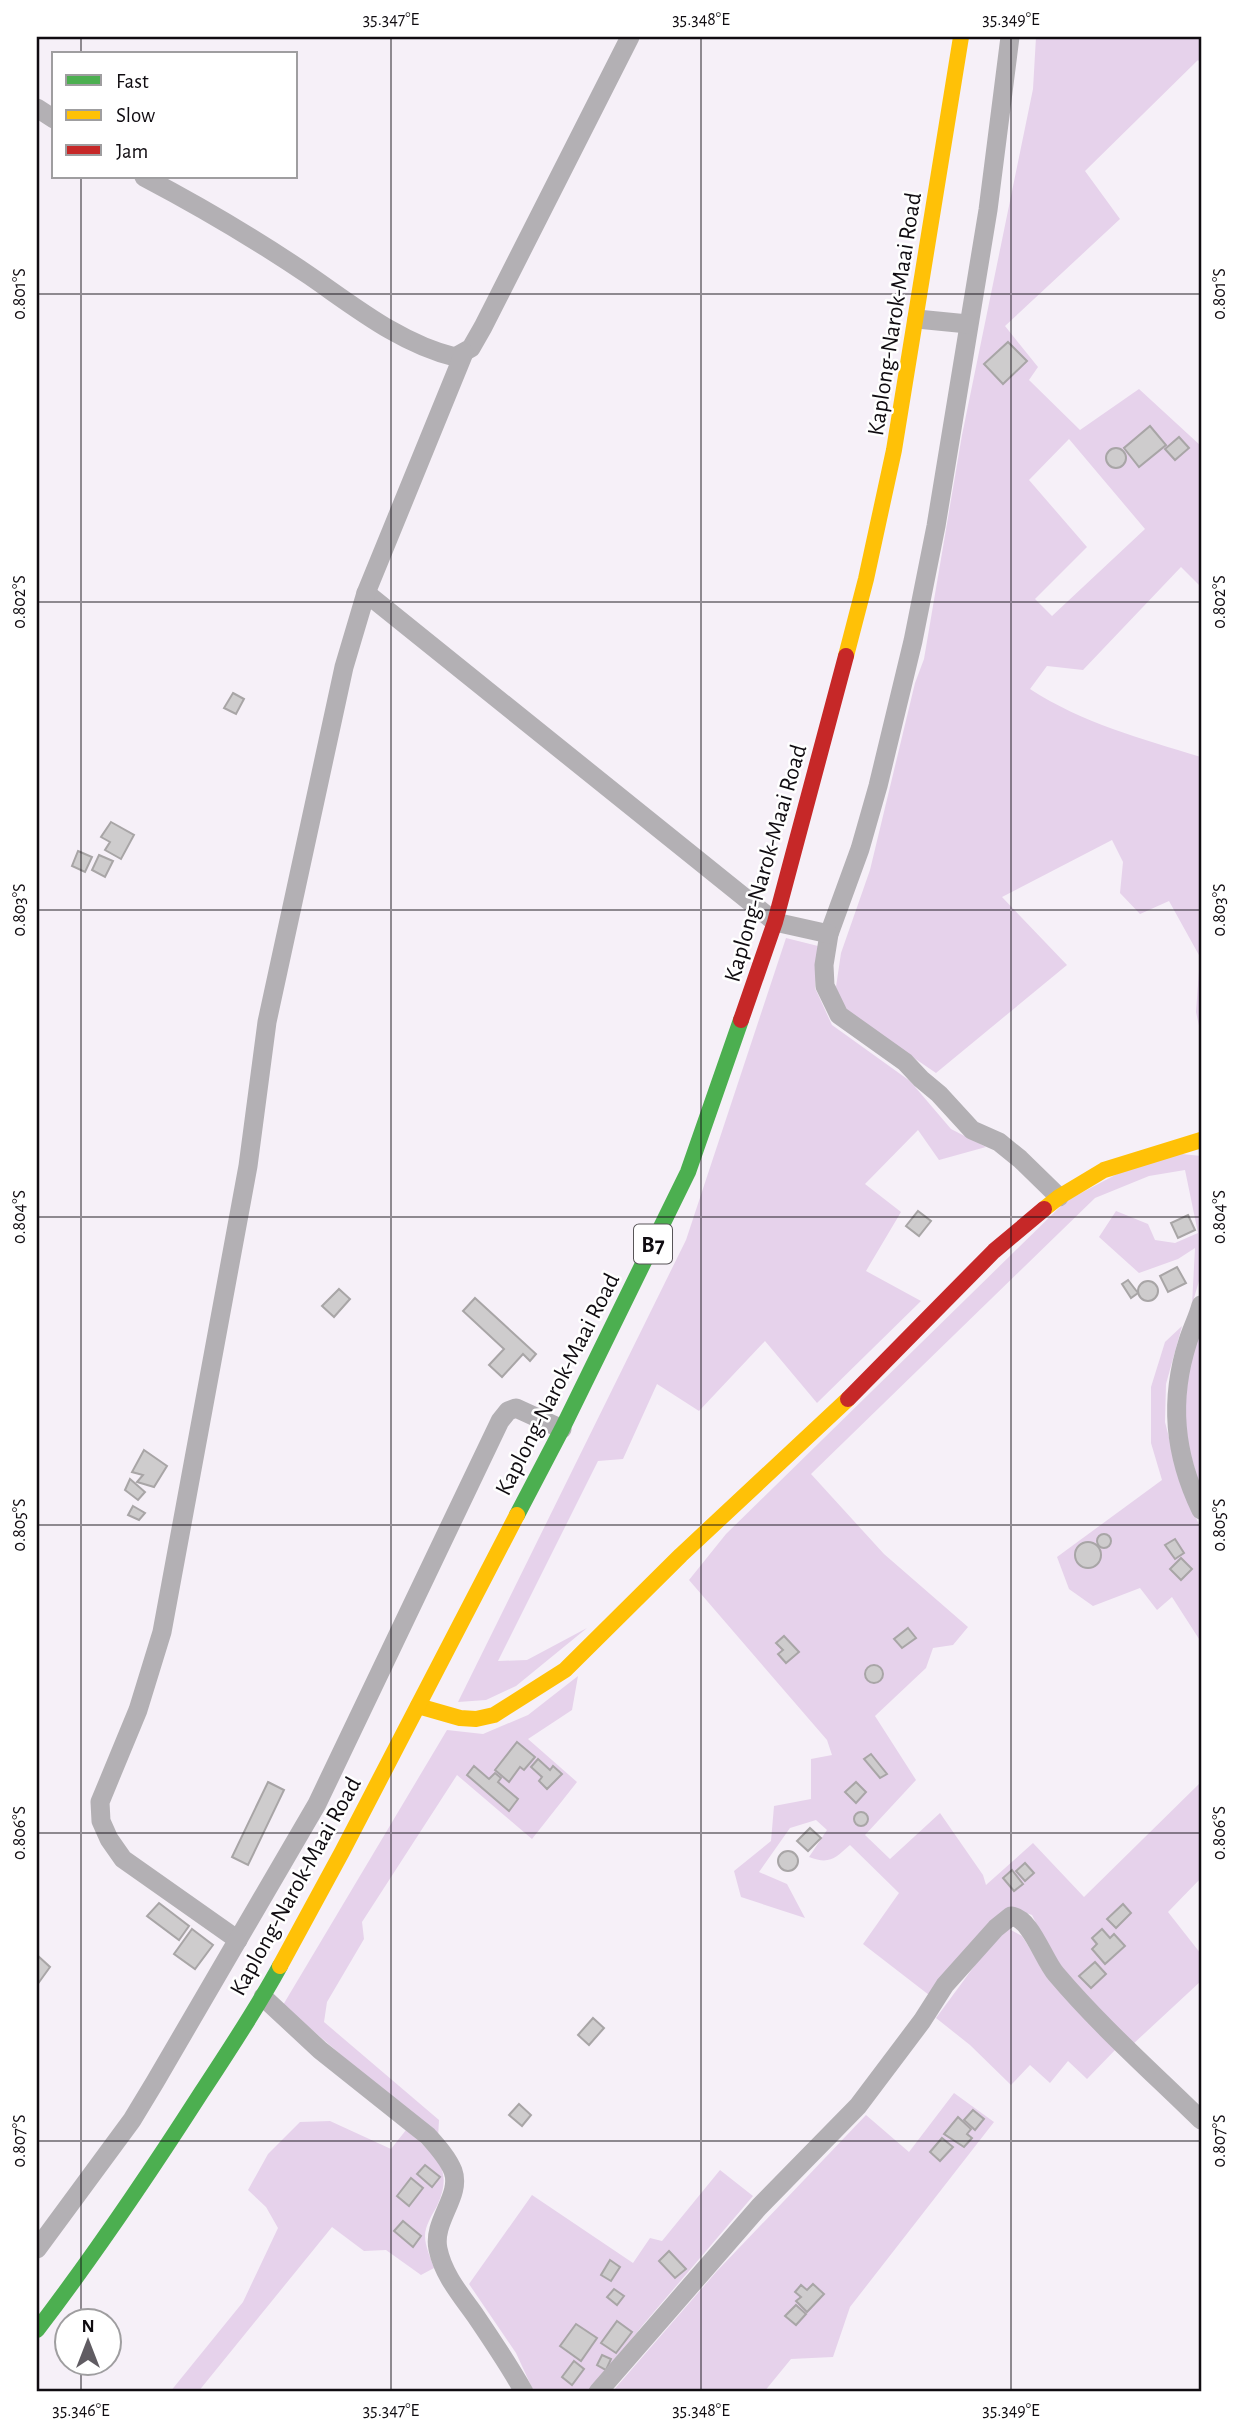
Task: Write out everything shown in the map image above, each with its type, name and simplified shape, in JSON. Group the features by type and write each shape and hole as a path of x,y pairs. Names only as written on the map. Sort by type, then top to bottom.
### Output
{"main road":[{"name":"Kaplong-Narok-Maai Road","path":"56,2306 177,2131 263,1997 342,1852 562,1429 688,1172 775,922 866,579 894,450 917,319 961,37"},
{"path":"418,1706 460,1718 476,1719 494,1715 565,1670 681,1555 850,1397 994,1251 1059,1197 1104,1170 1201,1140"},
{"name":"Kaplong-Narok-Maai Road","path":"37,2330 52,2311"}],"street":[{"path":"146,178 247,235 363,313 431,351 455,357 471,348 483,327 630,37"},
{"path":"1010,37 988,210 936,526 913,641 867,824 829,933 824,965 825,986 839,1015 905,1062 972,1130 999,1142 1059,1197"},
{"path":"37,108 52,118"},
{"path":"917,319 968,324"},
{"path":"238,1940 123,1859 101,1821 100,1802 138,1710 162,1632 243,1193 267,1022 344,667 366,593 464,353"},
{"path":"366,593 775,922 829,933"},
{"path":"1201,1305 1188,1341 1175,1414 1180,1455 1201,1510"},
{"path":"37,2249 132,2120 317,1804 500,1421 508,1411 516,1408 562,1429"},
{"path":"598,2392 759,2207 859,2106 922,2021 945,1985 996,1928 1011,1916 1027,1924 1054,1972 1104,2026 1201,2120"},
{"path":"263,1997 320,2050 428,2136 442,2152 453,2171 455,2181 437,2232 443,2269 524,2392"},
{"path":"37,2297 53,2306"}],"shaded area":[{"path":"1036,37 1201,37 1201,64 1198,60 1085,171 1120,219 1005,326 1038,367 1029,380 1080,430 1139,389 1201,446 1201,587 1181,567 1083,670 1047,666 1030,689 1091,721 1201,757 1201,1035 1196,1012 1200,957 1169,901 1140,914 1120,893 1123,862 1112,840 1002,897 1067,965 936,1073 845,1011 836,987 841,953 870,870 915,683 924,659 962,435 1033,89","holes":["1069,439 1145,529 1052,616 1035,599 1087,547 1029,480"]},
{"path":"786,938 818,946 815,988 832,1025 910,1081 951,1129 986,1147 939,1160 918,1130 865,1184 901,1212 866,1271 921,1301 817,1403 765,1341 699,1411 657,1384 623,1459 598,1461 498,1661 527,1660 587,1628 516,1686 486,1700 458,1702 686,1240"},
{"path":"1182,1154 1201,1156 1201,1274 1192,1305 1195,1248 1178,1259 1139,1273 1099,1237 1116,1211 1148,1224 1155,1240 1175,1243 1198,1233 1185,1170 1149,1176 1095,1198 811,1474 884,1554 968,1627 953,1645 933,1648 926,1668 875,1716 916,1780 865,1835 890,1859 940,1813 983,1875 986,1885 1033,1843 1084,1897 1201,1782 1201,1878 1168,1912 1201,1954 1201,1981 1132,2045 1058,1967 1032,1915 1015,1909 929,1995 863,1944 899,1893 850,1845 832,1859 809,1857 827,1830 816,1820 790,1828 759,1872 787,1884 805,1918 741,1897 734,1871 771,1841 774,1806 811,1799 811,1759 832,1755 827,1740 689,1580 726,1534 1066,1201 1136,1164"},
{"path":"1182,1326 1166,1384 1165,1422 1180,1481 1201,1529 1201,1642 1172,1597 1157,1610 1140,1588 1093,1606 1069,1589 1057,1557 1162,1480 1151,1443 1151,1387 1165,1342"},
{"path":"1199,1335 1201,1490 1181,1422 1187,1373"},
{"path":"578,1676 572,1710 528,1739 577,1782 532,1839 457,1775 362,1922 364,1939 327,2002 324,2022 439,2120 438,2138 283,2005 447,1730 483,1734 528,1715"},
{"path":"1009,1929 1022,1936 1043,1969 1116,2049 1087,2079 1068,2061 1050,2083 1030,2065 1011,2085 970,2045 936,2018 998,1934"},
{"path":"954,2093 994,2122 850,2307 833,2357 791,2359 764,2392 612,2392 717,2271 866,2115 909,2152"},
{"path":"330,2121 391,2149 406,2130 439,2162 444,2181 442,2193 427,2224 425,2236 434,2268 421,2275 386,2250 364,2251 332,2227 198,2392 170,2392 243,2302 278,2228 266,2207 248,2190 268,2154 300,2122"},
{"path":"720,2170 753,2196 642,2326 591,2392 534,2392 516,2353 469,2284 532,2195 633,2263 650,2238 662,2241"}],"building":[{"path":"1008,342 1027,361 1003,384 984,364"},
{"path":"1150,426 1166,445 1139,467 1124,448"},
{"path":"1179,437 1189,448 1175,460 1165,449"},
{"path":"1116,448 1123,451 1126,458 1123,465 1116,468 1109,465 1106,458 1109,451"},
{"path":"233,693 244,699 236,714 224,708"},
{"path":"111,822 134,835 121,859 105,850 110,842 101,837"},
{"path":"78,851 92,857 85,872 72,866"},
{"path":"99,855 113,861 105,877 92,870"},
{"path":"918,1211 931,1221 919,1236 906,1226"},
{"path":"1188,1215 1195,1230 1178,1238 1171,1223"},
{"path":"1177,1267 1186,1283 1168,1292 1160,1276"},
{"path":"1128,1280 1138,1293 1131,1298 1122,1284"},
{"path":"1148,1281 1155,1284 1158,1291 1155,1298 1148,1301 1141,1298 1138,1291 1141,1284"},
{"path":"339,1289 350,1299 334,1317 322,1306"},
{"path":"475,1298 536,1354 530,1361 523,1354 502,1377 489,1365 504,1349 463,1311"},
{"path":"144,1450 167,1466 154,1487 137,1482 143,1475 132,1472"},
{"path":"130,1479 145,1492 138,1500 125,1490"},
{"path":"133,1506 145,1513 139,1520 128,1515"},
{"path":"1104,1534 1109,1536 1109,1546 1104,1548 1099,1546 1097,1541 1099,1536"},
{"path":"1175,1539 1184,1553 1175,1559 1165,1545"},
{"path":"1088,1542 1097,1546 1101,1555 1097,1564 1088,1568 1079,1564 1075,1555 1079,1546"},
{"path":"1181,1558 1192,1569 1181,1580 1170,1569"},
{"path":"908,1628 916,1638 902,1648 894,1639"},
{"path":"784,1636 799,1652 786,1663 778,1654 783,1650 776,1643"},
{"path":"874,1665 880,1668 883,1674 880,1680 874,1683 868,1680 865,1674 868,1668"},
{"path":"517,1742 535,1757 524,1770 520,1767 509,1782 495,1770"},
{"path":"871,1754 887,1774 880,1778 864,1759"},
{"path":"538,1759 550,1770 553,1766 562,1774 547,1789 539,1781 542,1777 531,1767"},
{"path":"474,1766 489,1779 495,1773 501,1778 498,1782 518,1799 509,1811 467,1775"},
{"path":"268,1782 284,1790 248,1865 232,1857"},
{"path":"856,1782 866,1792 856,1803 845,1792"},
{"path":"858,1812 864,1812 868,1819 864,1826 858,1826 854,1822 854,1816"},
{"path":"810,1828 821,1838 808,1851 797,1841"},
{"path":"788,1851 795,1854 798,1861 795,1868 788,1871 781,1868 778,1861 781,1854"},
{"path":"1025,1863 1034,1873 1025,1881 1016,1871"},
{"path":"1012,1870 1023,1884 1014,1891 1003,1878"},
{"path":"159,1903 189,1926 179,1940 147,1916"},
{"path":"1123,1904 1131,1913 1116,1928 1107,1919"},
{"path":"192,1929 213,1945 195,1969 174,1954"},
{"path":"1102,1929 1110,1938 1114,1934 1125,1946 1105,1964 1092,1949 1097,1944 1092,1938"},
{"path":"37,1955 50,1967 37,1985"},
{"path":"1095,1962 1106,1974 1091,1988 1079,1976"},
{"path":"593,2018 604,2028 589,2045 578,2035"},
{"path":"519,2104 531,2115 522,2126 509,2115"},
{"path":"973,2110 984,2119 975,2130 964,2120"},
{"path":"958,2117 971,2129 967,2134 972,2138 964,2147 944,2134"},
{"path":"942,2138 953,2147 940,2161 930,2152"},
{"path":"425,2165 440,2177 432,2187 417,2174"},
{"path":"411,2178 423,2188 409,2206 397,2196"},
{"path":"403,2221 421,2236 413,2247 394,2231"},
{"path":"669,2251 686,2269 675,2278 659,2261"},
{"path":"610,2260 620,2267 611,2281 601,2275"},
{"path":"813,2284 824,2294 807,2312 796,2301 801,2297 795,2292 801,2285 807,2290"},
{"path":"614,2289 624,2296 617,2305 607,2297"},
{"path":"796,2305 806,2314 796,2325 785,2316"},
{"path":"617,2321 632,2332 616,2353 601,2343"},
{"path":"576,2324 597,2338 581,2361 560,2346"},
{"path":"602,2355 611,2359 606,2370 597,2365"},
{"path":"574,2361 584,2369 572,2385 562,2377"}],"traffic: fast":[{"path":"517,1515 688,1172 741,1020"},
{"path":"37,2330 142,2184 242,2031 280,1966"}],"traffic: slow":[{"path":"846,656 894,450 961,37"},
{"path":"1044,1209 1104,1170 1201,1140"},
{"path":"418,1706 460,1718 476,1719 494,1715 565,1670 681,1555 848,1399"},
{"path":"280,1966 517,1515"}],"traffic: jam":[{"path":"741,1020 775,922 846,656"},
{"path":"848,1399 994,1251 1044,1209"}]}
